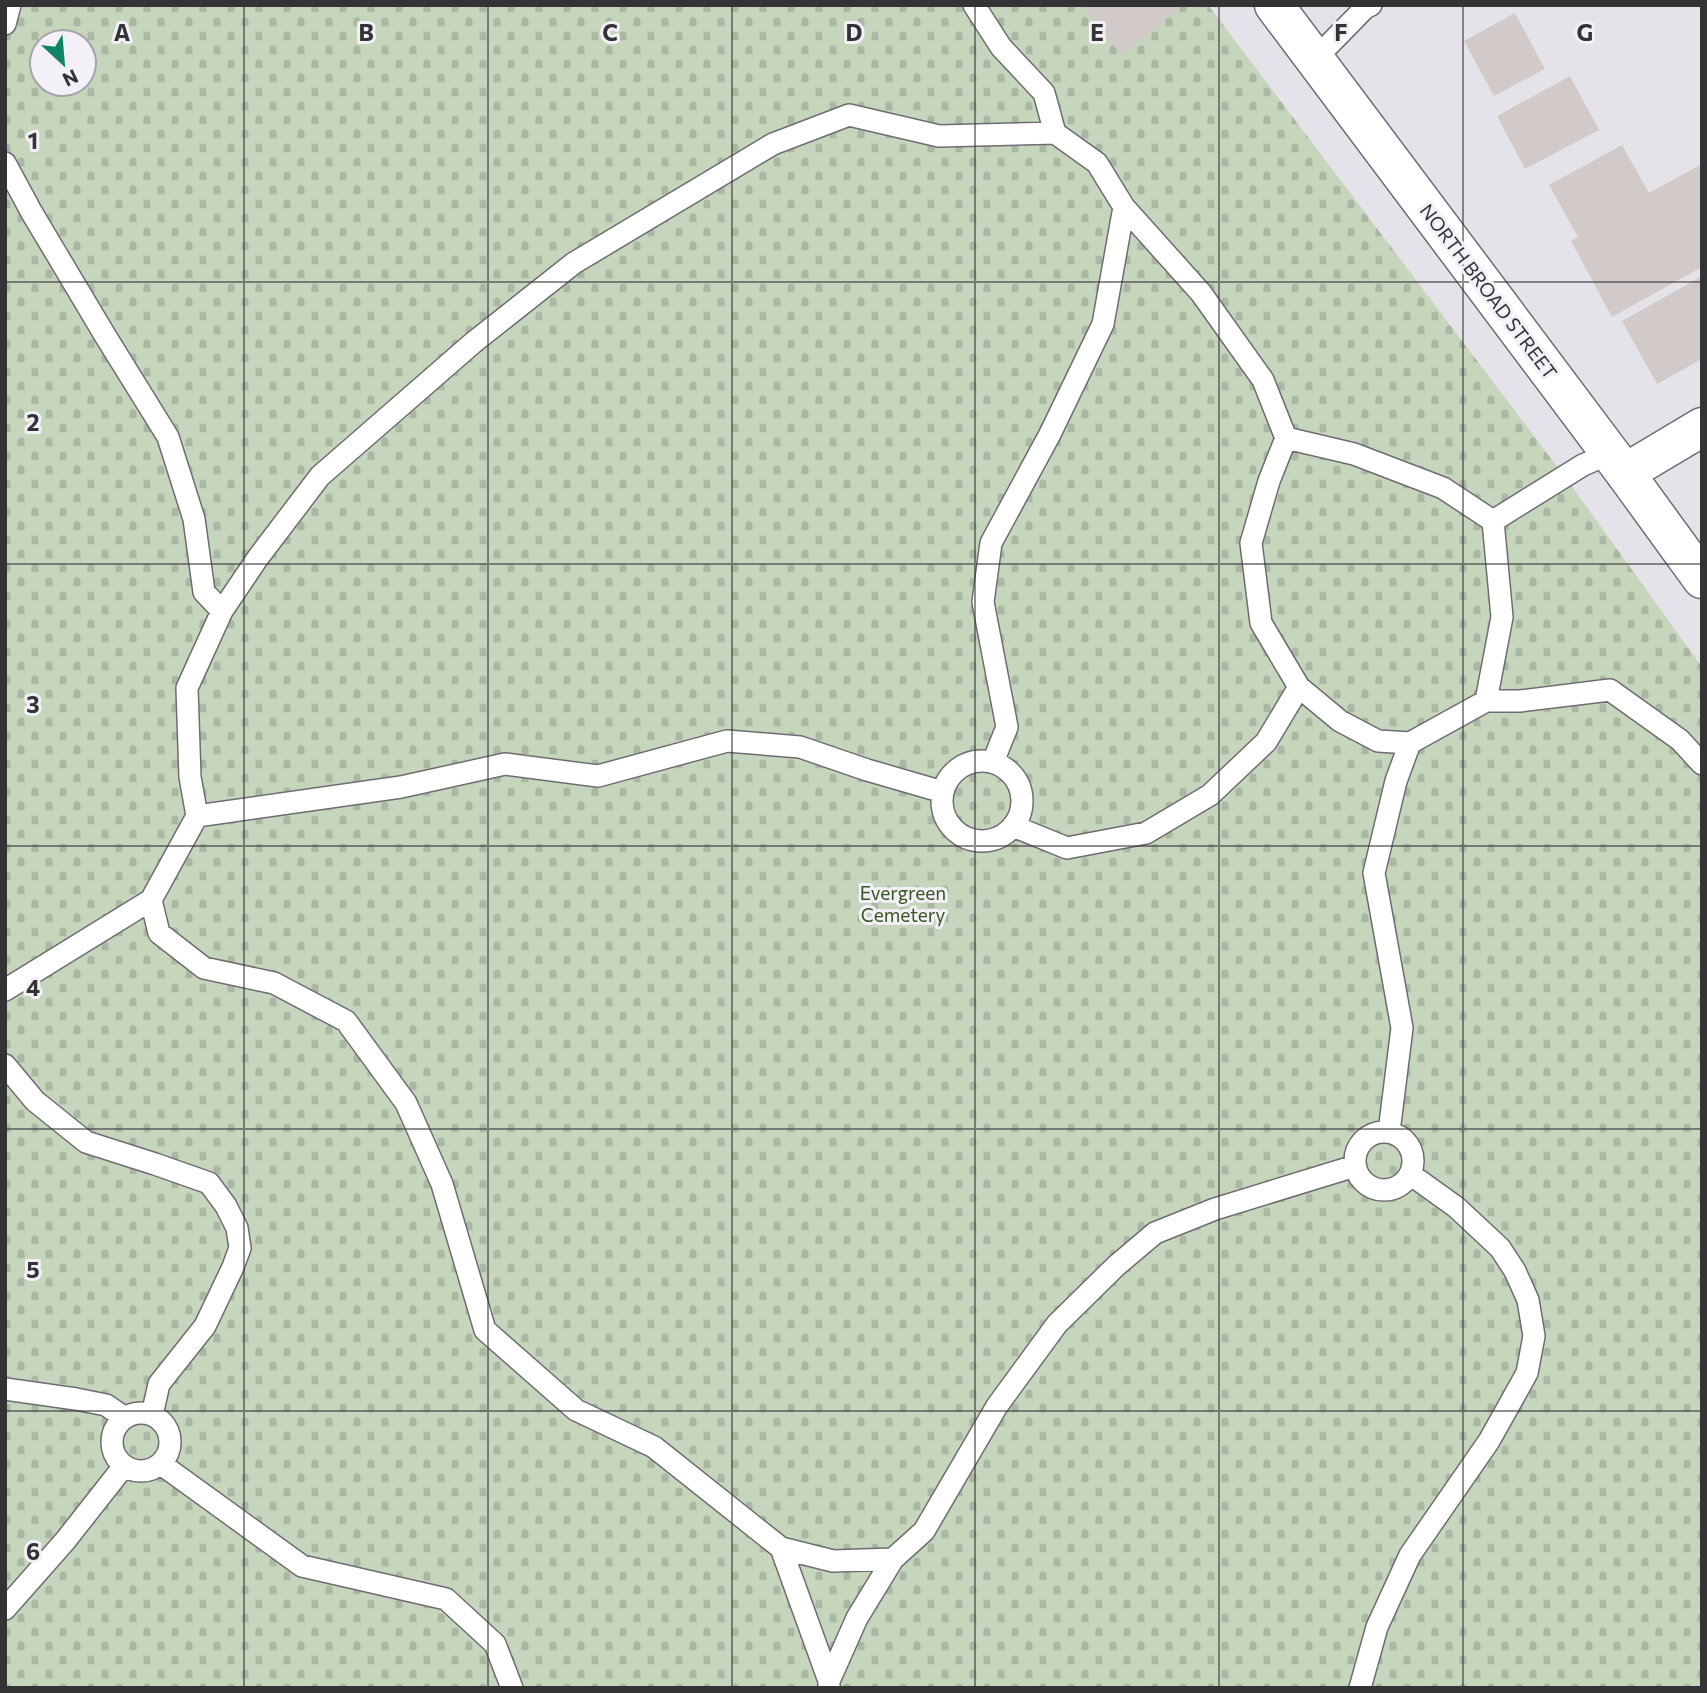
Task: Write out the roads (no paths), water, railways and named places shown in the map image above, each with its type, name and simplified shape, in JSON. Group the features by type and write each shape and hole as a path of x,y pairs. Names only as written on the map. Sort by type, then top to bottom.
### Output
{"main road":[{"name":"NORTH BROAD STREET","path":"1274,5 1702,579"},
{"path":"1618,463 1702,428"}],"lane":[{"path":"5,24 10,5"},
{"path":"974,5 1001,47 1044,93 1055,133"},
{"path":"1314,60 1371,5"},
{"path":"5,990 151,900 197,816 190,777 187,688 222,611 257,559 320,476 474,342 574,263 773,144 849,115 939,136 1055,133 1097,163 1124,207 1201,293 1263,380 1286,438 1269,481 1251,543 1261,623 1299,687 1340,721 1378,741 1410,743 1486,702 1520,701 1610,690 1680,740 1702,764"},
{"path":"5,163 38,225 168,437 194,519 204,592 222,611"},
{"path":"993,762 1006,727 983,602 991,543 1050,434 1103,324 1124,207"},
{"path":"1286,438 1354,454 1443,488 1493,521"},
{"path":"1493,521 1583,465 1618,463"},
{"path":"1486,702 1502,617 1493,521"},
{"path":"1013,826 1067,848 1146,833 1210,795 1266,742 1299,687"},
{"path":"197,816 401,787 505,764 598,776 727,741 800,747 943,792"},
{"path":"1390,1132 1402,1028 1374,873 1396,781 1410,743"},
{"path":"993,762 1005,768 1020,788 1020,814 1004,835 978,841 954,830 942,806 943,792 947,780 967,764 993,762"},
{"path":"151,900 159,933 204,968 274,983 346,1021 405,1103 442,1184 485,1330 576,1410 653,1447 781,1548 833,1561 894,1559"},
{"path":"5,1065 35,1101 86,1142 209,1183 226,1206 237,1228 240,1248 233,1267 205,1326 159,1384 152,1415"},
{"path":"1390,1132 1406,1142 1412,1151 1410,1174 1400,1186 1391,1190 1372,1188 1358,1175 1355,1157 1363,1141 1371,1135 1390,1132"},
{"path":"829,1684 857,1618 894,1559 924,1531 998,1406 1057,1324 1115,1266 1155,1233 1215,1209 1355,1166"},
{"path":"1360,1688 1377,1627 1410,1555 1489,1441 1527,1373 1534,1336 1528,1300 1515,1271 1500,1248 1456,1207 1410,1174"},
{"path":"5,1389 106,1405 125,1418"},
{"path":"133,1414 152,1415 167,1427 171,1446 161,1464 153,1470 133,1471 118,1460 113,1451 113,1433 125,1418 133,1414"},
{"path":"161,1464 302,1566 446,1599 495,1644 512,1688"},
{"path":"5,1609 65,1541 124,1466"},
{"path":"781,1548 829,1684"}],"park label":[{"name":"Evergreen Cemetery","path":"903,903"}]}
